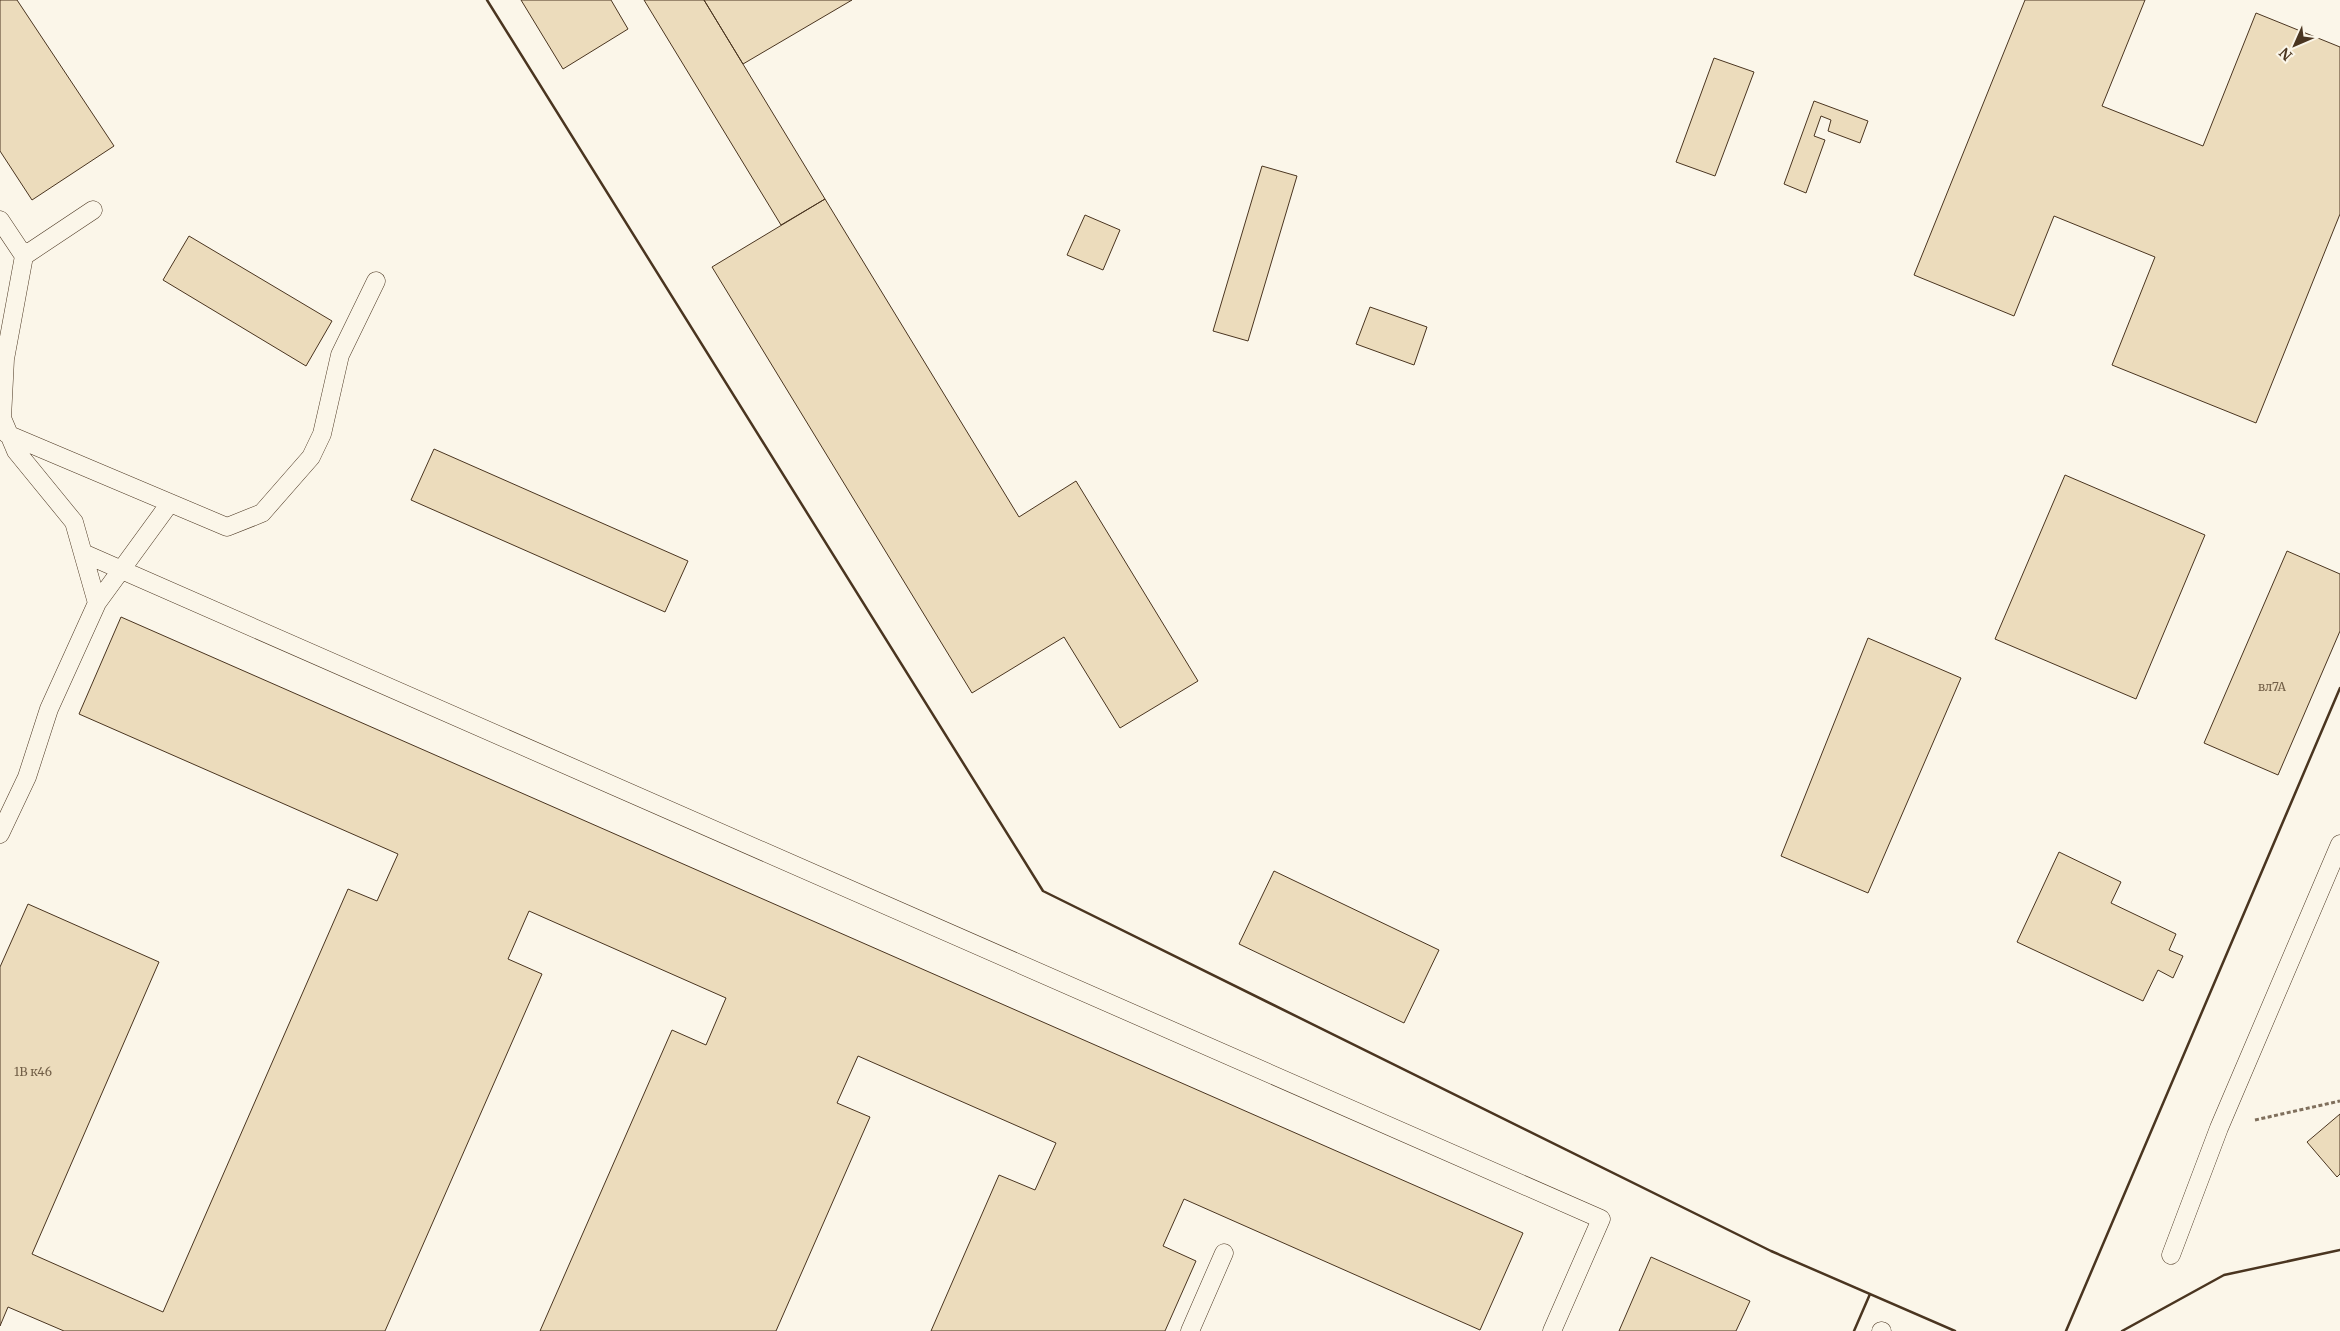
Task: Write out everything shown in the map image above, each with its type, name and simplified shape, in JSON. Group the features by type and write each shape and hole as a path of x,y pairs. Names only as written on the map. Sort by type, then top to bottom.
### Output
{"lane":[{"path":"24,256 93,210"},
{"path":"0,220 24,256 5,359 2,418 7,434 16,451 74,522 97,603"},
{"path":"7,434 227,527 262,513 311,456 322,434 340,355 376,281"},
{"path":"0,834 27,777 49,710 97,603 170,503"},
{"path":"83,553 1601,1219 1552,1331"},
{"path":"2171,1255 2219,1128 2340,844"},
{"path":"1190,1331 1224,1253"}],"path":[{"path":"2219,1128 2340,1101"}],"building":[{"path":"0,0 17,0 114,146 32,200 0,151"},
{"path":"521,0 611,0 628,29 563,69"},
{"path":"644,0 704,0 825,199 781,225"},
{"path":"704,0 852,0 743,64"},
{"path":"2025,0 2145,0 2102,106 2203,146 2256,13 2340,47 2340,214 2256,423 2112,365 2155,257 2054,216 2014,316 1914,275"},
{"path":"1714,58 1754,72 1715,176 1676,162"},
{"path":"1814,101 1868,121 1860,143 1828,131 1831,120 1821,116 1814,136 1825,140 1806,193 1784,184"},
{"path":"1262,166 1297,176 1248,341 1213,331"},
{"path":"825,199 1019,517 1076,481 1198,681 1120,728 1064,637 972,693 712,267"},
{"path":"1085,215 1120,230 1103,270 1067,255"},
{"path":"189,236 332,321 306,366 163,280"},
{"path":"1370,307 1427,327 1414,365 1356,344"},
{"path":"434,449 688,561 665,612 411,500"},
{"path":"2065,475 2205,535 2136,699 1995,639"},
{"path":"2287,551 2340,574 2340,631 2278,775 2204,743"},
{"path":"121,617 1523,1233 1480,1330 1184,1199 1163,1246 1196,1261 1165,1331 931,1331 999,1175 1035,1190 1056,1143 858,1056 837,1103 870,1117 776,1331 540,1331 672,1030 706,1045 726,998 529,911 508,959 542,974 385,1331 64,1331 8,1307 0,1326 0,967 28,904 159,962 32,1254 163,1312 348,889 377,901 398,854 79,714"},
{"path":"1868,638 1961,678 1868,893 1781,856"},
{"path":"2059,852 2121,882 2111,903 2176,934 2169,950 2183,956 2173,978 2158,970 2143,1001 2017,942"},
{"path":"1274,871 1439,950 1404,1023 1239,944"},
{"path":"2340,1114 2340,1174 2337,1177 2307,1142"},
{"path":"1651,1257 1750,1301 1736,1331 1619,1331"}],"wall":[{"path":"487,0 1043,891 1771,1251 1955,1331"},
{"path":"2066,1331 2340,688"},
{"path":"2122,1331 2224,1275 2340,1250"},
{"path":"1854,1331 1870,1294"}]}
